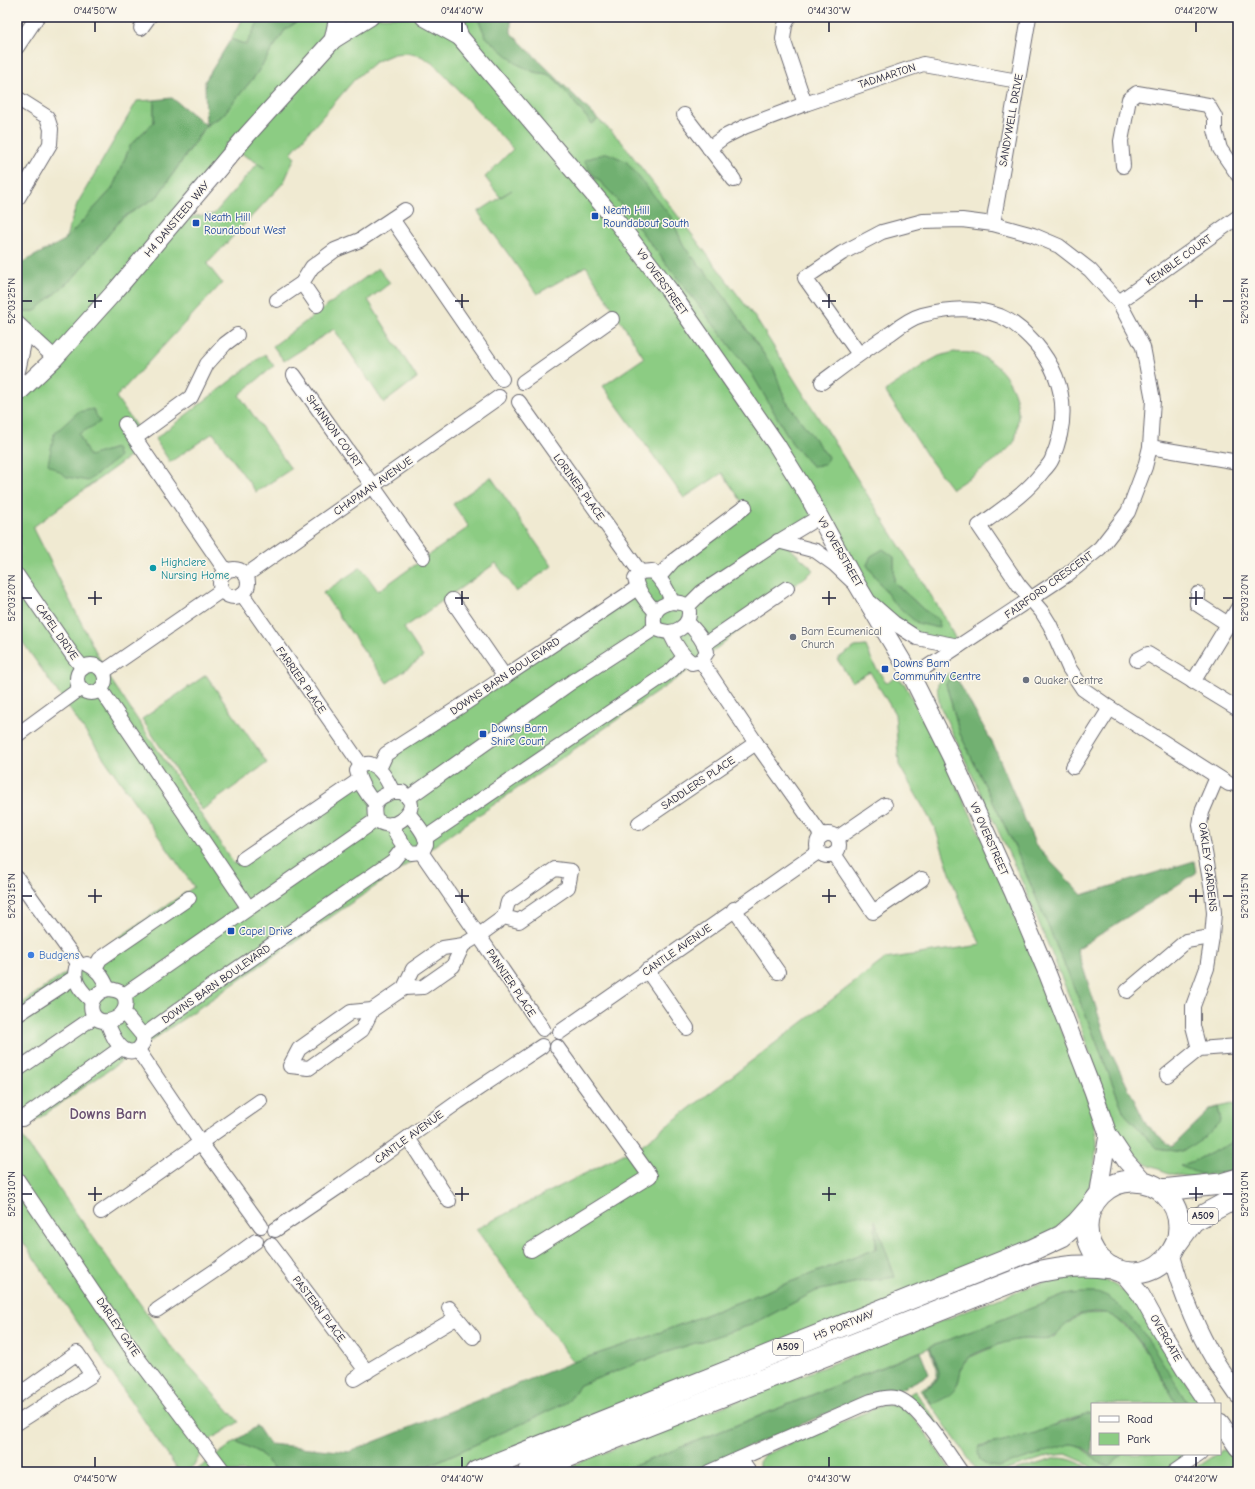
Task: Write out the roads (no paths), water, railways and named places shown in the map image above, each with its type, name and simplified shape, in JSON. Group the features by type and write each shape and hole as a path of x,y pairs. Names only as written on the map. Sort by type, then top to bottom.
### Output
{"main road":[{"name":"A509","path":"1094,1202 1107,1188 1119,1183 1132,1181 1153,1186 1221,1184 1238,1179"},
{"name":"A509","path":"1153,1186 1171,1201 1178,1214 1180,1229 1174,1249"},
{"name":"A509","path":"1117,1270 1136,1274 1149,1271 1161,1264 1174,1249 1193,1222 1226,1203 1238,1200"},
{"path":"1094,1202 1087,1221 1087,1235 1089,1242 1100,1260 1117,1270"},
{"name":"H5 PORTWAY","path":"476,1472 1032,1250 1062,1236 1077,1223 1094,1202"},
{"name":"H5 PORTWAY","path":"529,1472 1037,1272 1068,1266 1090,1265 1117,1270"}],"street":[{"path":"19,39 37,17"},
{"name":"H4 DANSTEED WAY","path":"333,40 338,17"},
{"name":"H4 DANSTEED WAY","path":"17,394 55,358 118,289 248,135 333,40 370,17"},
{"name":"V9 OVERSTREET","path":"424,17 460,37 618,223 669,290 776,444 807,494 912,677 952,757 1013,892 1048,975 1091,1083 1108,1134 1126,1161 1153,1186"},
{"name":"V9 OVERSTREET","path":"453,17 460,37"},
{"path":"789,17 784,25 784,39 805,104"},
{"name":"SANDYWELL DRIVE","path":"993,224 1029,17"},
{"name":"TADMARTON","path":"710,148 724,137 744,127 805,104 923,64 1018,81"},
{"path":"1123,166 1121,141 1128,99 1137,93 1208,105 1215,117 1215,130 1220,149 1238,175"},
{"path":"17,98 47,117 51,129 50,144 18,198"},
{"path":"684,115 734,180"},
{"path":"277,300 302,283 312,267 335,250 360,240 404,210"},
{"name":"KEMBLE COURT","path":"1119,302 1238,217"},
{"path":"392,219 502,379"},
{"name":"FAIRFORD CRESCENT","path":"859,354 805,278 842,253 882,232 923,221 962,220 993,224 1033,235 1059,246 1090,270 1119,302 1143,347 1153,400 1150,446 1145,467 1128,512 1100,548 1068,574 912,677"},
{"path":"302,283 317,305"},
{"name":"OAKLEY GARDENS","path":"859,354 900,326 920,315 950,308 977,310 1000,316 1024,331 1044,353 1057,377 1063,404 1061,430 1052,460 1037,480 1019,497 979,526 1030,599 1042,612 1050,625 1069,668 1084,689 1110,708 1223,780 1202,812 1200,825 1212,891 1214,913 1207,968 1193,1006 1193,1026 1199,1049"},
{"path":"523,382 612,319"},
{"path":"22,328 55,358"},
{"path":"17,376 22,328"},
{"path":"135,438 191,397 207,364 225,344 237,335"},
{"path":"822,382 859,354"},
{"name":"SHANNON COURT","path":"294,375 423,557"},
{"path":"506,376 515,376 523,382 525,390 519,402 506,403 499,397 497,394 498,385 502,379 506,376"},
{"name":"CHAPMAN AVENUE","path":"246,575 499,397"},
{"name":"LORINER PLACE","path":"519,402 640,572"},
{"path":"125,424 226,571"},
{"path":"1150,446 1238,462"},
{"path":"659,578 673,561 745,506"},
{"path":"688,606 702,592 819,517"},
{"path":"778,542 816,551 834,564 894,623 916,638 959,646"},
{"path":"237,569 241,570 246,575 248,584 247,589 242,594 238,596 231,596 226,595 222,590 220,582 221,577 226,571 237,569"},
{"path":"655,611 637,588 636,579 640,572 652,572 659,578 668,591 672,602"},
{"name":"CAPEL DRIVE","path":"17,574 73,656 83,668"},
{"name":"DOWNS BARN BOULEVARD","path":"379,770 386,754 505,677 637,588"},
{"path":"705,644 787,588"},
{"path":"103,672 222,590"},
{"name":"FARRIER PLACE","path":"242,594 361,765"},
{"path":"1198,594 1197,604 1228,624"},
{"path":"452,600 505,677"},
{"path":"672,602 682,603 688,606 690,614 687,622 680,629 670,632 662,632 654,628 652,619 655,611 663,604 672,602"},
{"path":"1193,682 1238,608"},
{"path":"670,632 673,641 684,657 692,663 701,661 707,652 705,644 687,622"},
{"path":"408,798 573,681 654,628"},
{"path":"1137,660 1148,654 1238,709"},
{"path":"425,838 672,670 684,657"},
{"path":"701,661 756,743 822,836"},
{"path":"87,666 94,666 103,672 105,681 101,690 90,693 81,688 78,678 83,668 87,666"},
{"path":"17,735 81,688"},
{"path":"101,690 248,907"},
{"path":"1073,767 1110,708"},
{"name":"SADDLERS PLACE","path":"639,823 756,743"},
{"path":"376,803 368,795 359,780 357,771 361,765 370,764 379,770 388,782 392,792"},
{"path":"243,859 359,780"},
{"path":"392,792 402,792 411,804 408,813 402,820 392,824 384,824 376,820 373,811 376,803 382,796 392,792"},
{"path":"837,838 885,806"},
{"path":"392,824 396,835 404,847 411,853 421,852 426,845 425,838 408,813"},
{"path":"124,994 376,820"},
{"path":"831,834 837,838 839,845 834,854 828,856 818,852 817,841 822,836 831,834"},
{"name":"DOWNS BARN BOULEVARD","path":"143,1036 200,994 393,861 404,847"},
{"name":"PANNIER PLACE","path":"421,852 543,1030"},
{"name":"CANTLE AVENUE","path":"560,1032 734,909 818,852"},
{"path":"834,854 873,912 922,879"},
{"path":"372,1010 350,1012 299,1049 290,1066 309,1068 362,1030 372,1010 404,988 413,969 443,948 463,945 478,936 504,917 508,902 555,869 571,871 568,887 519,921 504,917"},
{"path":"17,878 77,970 79,987 92,1001"},
{"path":"95,968 100,959 189,898"},
{"path":"734,909 778,972"},
{"path":"1127,991 1186,940 1212,937"},
{"path":"404,988 423,987 453,966 463,945"},
{"path":"17,1015 77,970 88,964 95,968 108,989"},
{"path":"647,970 687,1028"},
{"path":"17,1070 101,1020 117,1019 123,1012 126,1002 124,994 117,990 108,989 99,993 92,1001 91,1009 101,1020 111,1032 121,1048 130,1052 138,1050 143,1043 143,1036 123,1012"},
{"path":"552,1026 560,1032 561,1041 557,1047 552,1049 542,1046 539,1036 543,1030 552,1026"},
{"name":"CANTLE AVENUE","path":"276,1230 458,1102 542,1046"},
{"path":"1167,1075 1199,1049 1238,1046"},
{"path":"531,1250 650,1176 557,1047"},
{"path":"22,1120 121,1048"},
{"path":"138,1050 261,1226"},
{"path":"102,1212 260,1101"},
{"name":"V9 OVERSTREET","path":"1094,1202 1108,1134"},
{"path":"408,1138 450,1201"},
{"name":"DARLEY GATE","path":"17,1179 137,1357 224,1472"},
{"path":"269,1225 276,1230 276,1241 271,1246 264,1246 256,1241 255,1233 261,1226 269,1225"},
{"path":"157,1310 256,1241"},
{"name":"PASTERN PLACE","path":"271,1246 367,1372"},
{"path":"1174,1249 1178,1280 1194,1320 1214,1359 1238,1395"},
{"name":"OVERGATE","path":"1117,1270 1141,1295 1173,1351 1207,1403"},
{"path":"354,1379 367,1372 453,1313 473,1337"},
{"path":"17,1396 77,1353 92,1375 17,1423"},
{"path":"710,1472 871,1401 895,1397 909,1404 921,1416 961,1472"},
{"path":"1174,1472 1199,1455"},
{"path":"740,1459 748,1472"}],"place":[{"name":"Neath Hill Roundabout South","path":"595,216"},
{"name":"Neath Hill Roundabout West","path":"196,223"},
{"name":"Highclere Nursing Home","path":"153,568"},
{"name":"Barn Ecumenical Church","path":"793,637"},
{"name":"Downs Barn Community Centre","path":"885,669"},
{"name":"Quaker Centre","path":"1026,680"},
{"name":"Downs Barn Shire Court","path":"483,734"},
{"name":"Capel Drive","path":"231,931"},
{"name":"Budgens","path":"31,955"}],"district":[{"name":"Downs Barn","path":"108,1114"}]}
